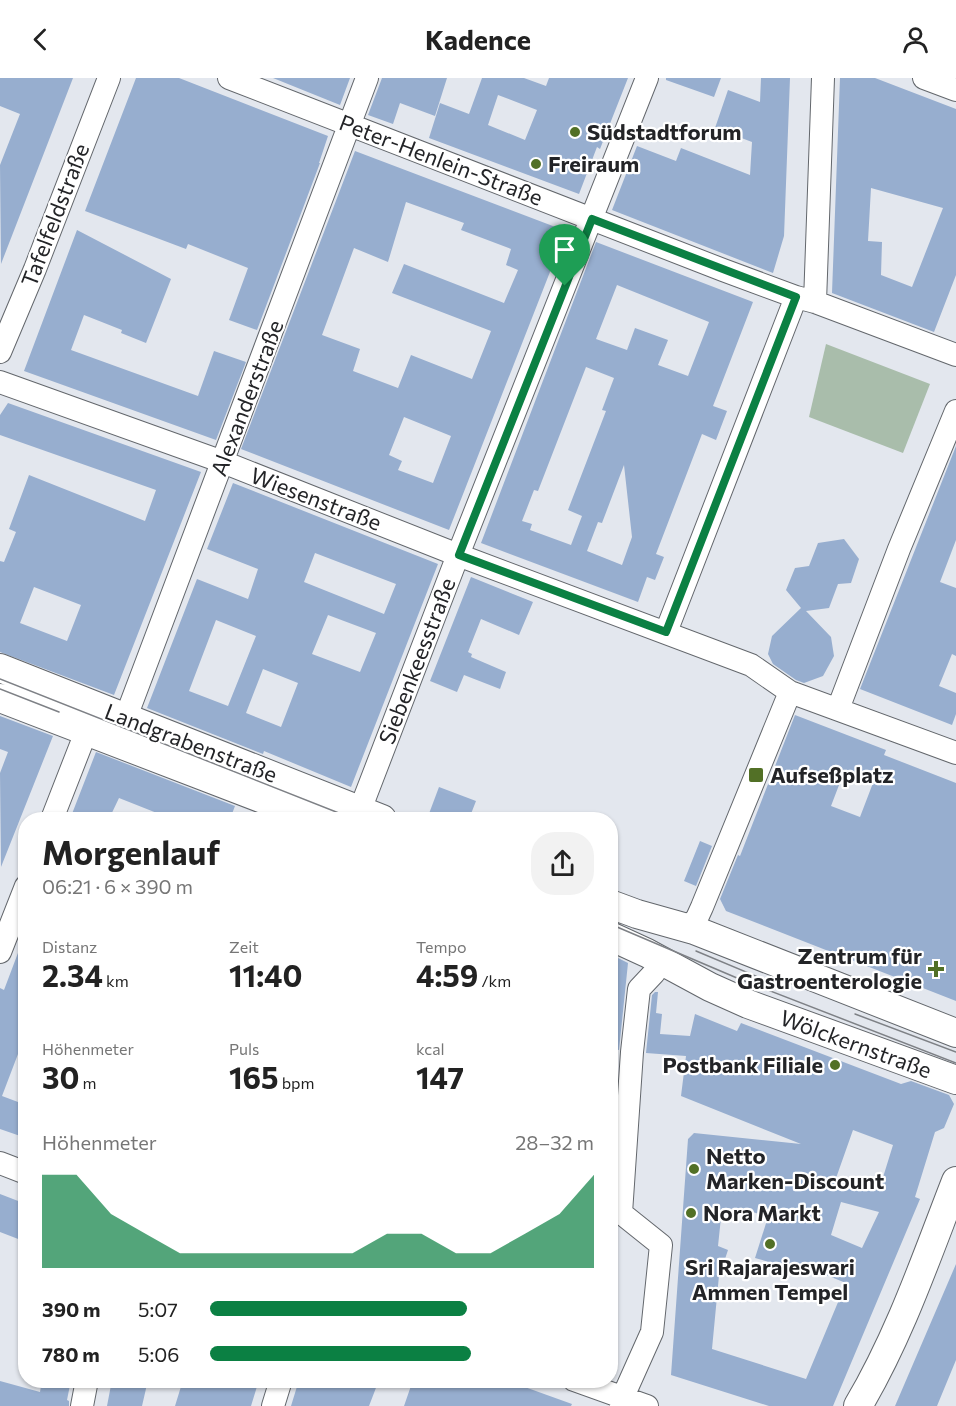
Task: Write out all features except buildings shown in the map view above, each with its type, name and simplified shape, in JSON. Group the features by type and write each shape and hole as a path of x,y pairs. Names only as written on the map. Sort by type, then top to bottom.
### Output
{"main road":[{"name":"Landgrabenstraße","path":"0,668 126,717 268,798 353,812"},
{"name":"Landgrabenstraße","path":"0,698 268,798 299,812"},
{"path":"618,907 688,928"},
{"name":"Wölckernstraße","path":"688,928 956,1033"},
{"path":"618,940 659,959"},
{"name":"Wölckernstraße","path":"659,959 710,987 748,1004 956,1080"},
{"path":"858,1406 901,1323 927,1262 956,1181"}],"street":[{"name":"Tafelfeldstraße","path":"0,352 35,269 109,78"},
{"name":"Peter-Henlein-Straße","path":"229,78 806,300 954,349"},
{"name":"Alexanderstraße","path":"126,717 367,78"},
{"name":"Siebenkeesstraße","path":"372,812 459,555 647,78"},
{"path":"823,78 806,300 666,632 751,664 790,692 956,753"},
{"path":"924,78 956,90"},
{"name":"Wiesenstraße","path":"0,382 223,462 459,555 666,632"},
{"path":"838,709 899,549 956,411"},
{"path":"688,928 697,918 702,907 790,692"},
{"path":"55,812 86,732"},
{"path":"0,952 18,906"},
{"path":"621,1402 652,1332 661,1245 621,1213 632,1052 639,989 654,973 659,959"},
{"path":"0,1163 18,1170"},
{"path":"82,1406 85,1388"},
{"path":"273,1406 279,1388"},
{"path":"591,1388 621,1402 647,1406"}],"green space":[{"path":"826,344 930,384 903,453 809,417"}],"tram line":[{"path":"0,679 336,812"},
{"path":"0,689 59,712"},
{"path":"618,927 737,978 956,1063"},
{"path":"696,951 782,987"},
{"path":"855,1014 956,1052"}],"place":[{"name":"Südstadtforum","path":"575,132"},
{"name":"Freiraum","path":"536,164"},
{"name":"Aufseßplatz","path":"756,775"},
{"name":"Zentrum für Gastroenterologie","path":"936,969"},
{"name":"Postbank Filiale","path":"835,1065"},
{"name":"Netto Marken-Discount","path":"694,1169"},
{"name":"Nora Markt","path":"691,1213"},
{"name":"Sri Rajarajeswari Ammen Tempel","path":"770,1244"}],"route":[{"path":"592,219 796,297 726,483 666,632 459,555 565,286 592,219"}]}
